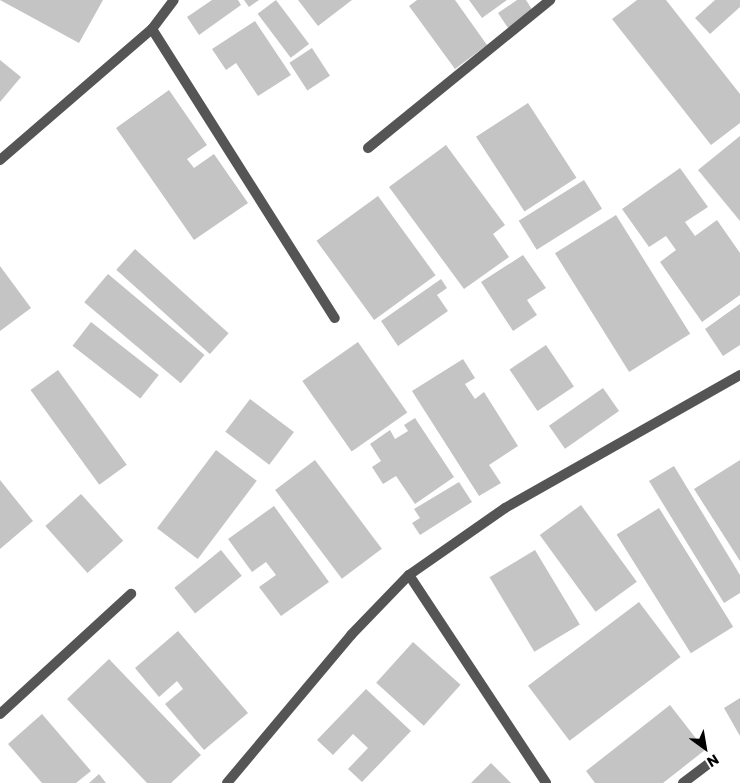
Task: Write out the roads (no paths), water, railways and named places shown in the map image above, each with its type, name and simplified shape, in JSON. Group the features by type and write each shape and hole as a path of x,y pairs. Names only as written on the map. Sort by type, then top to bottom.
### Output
{"street":[{"path":"0,160 152,30 174,0"},
{"path":"368,148 550,0"},
{"path":"152,30 335,318"},
{"path":"227,783 351,635 409,575 505,508 740,375"},
{"path":"409,575 546,783"},
{"path":"0,714 131,594"},
{"path":"683,783 712,761"}]}
